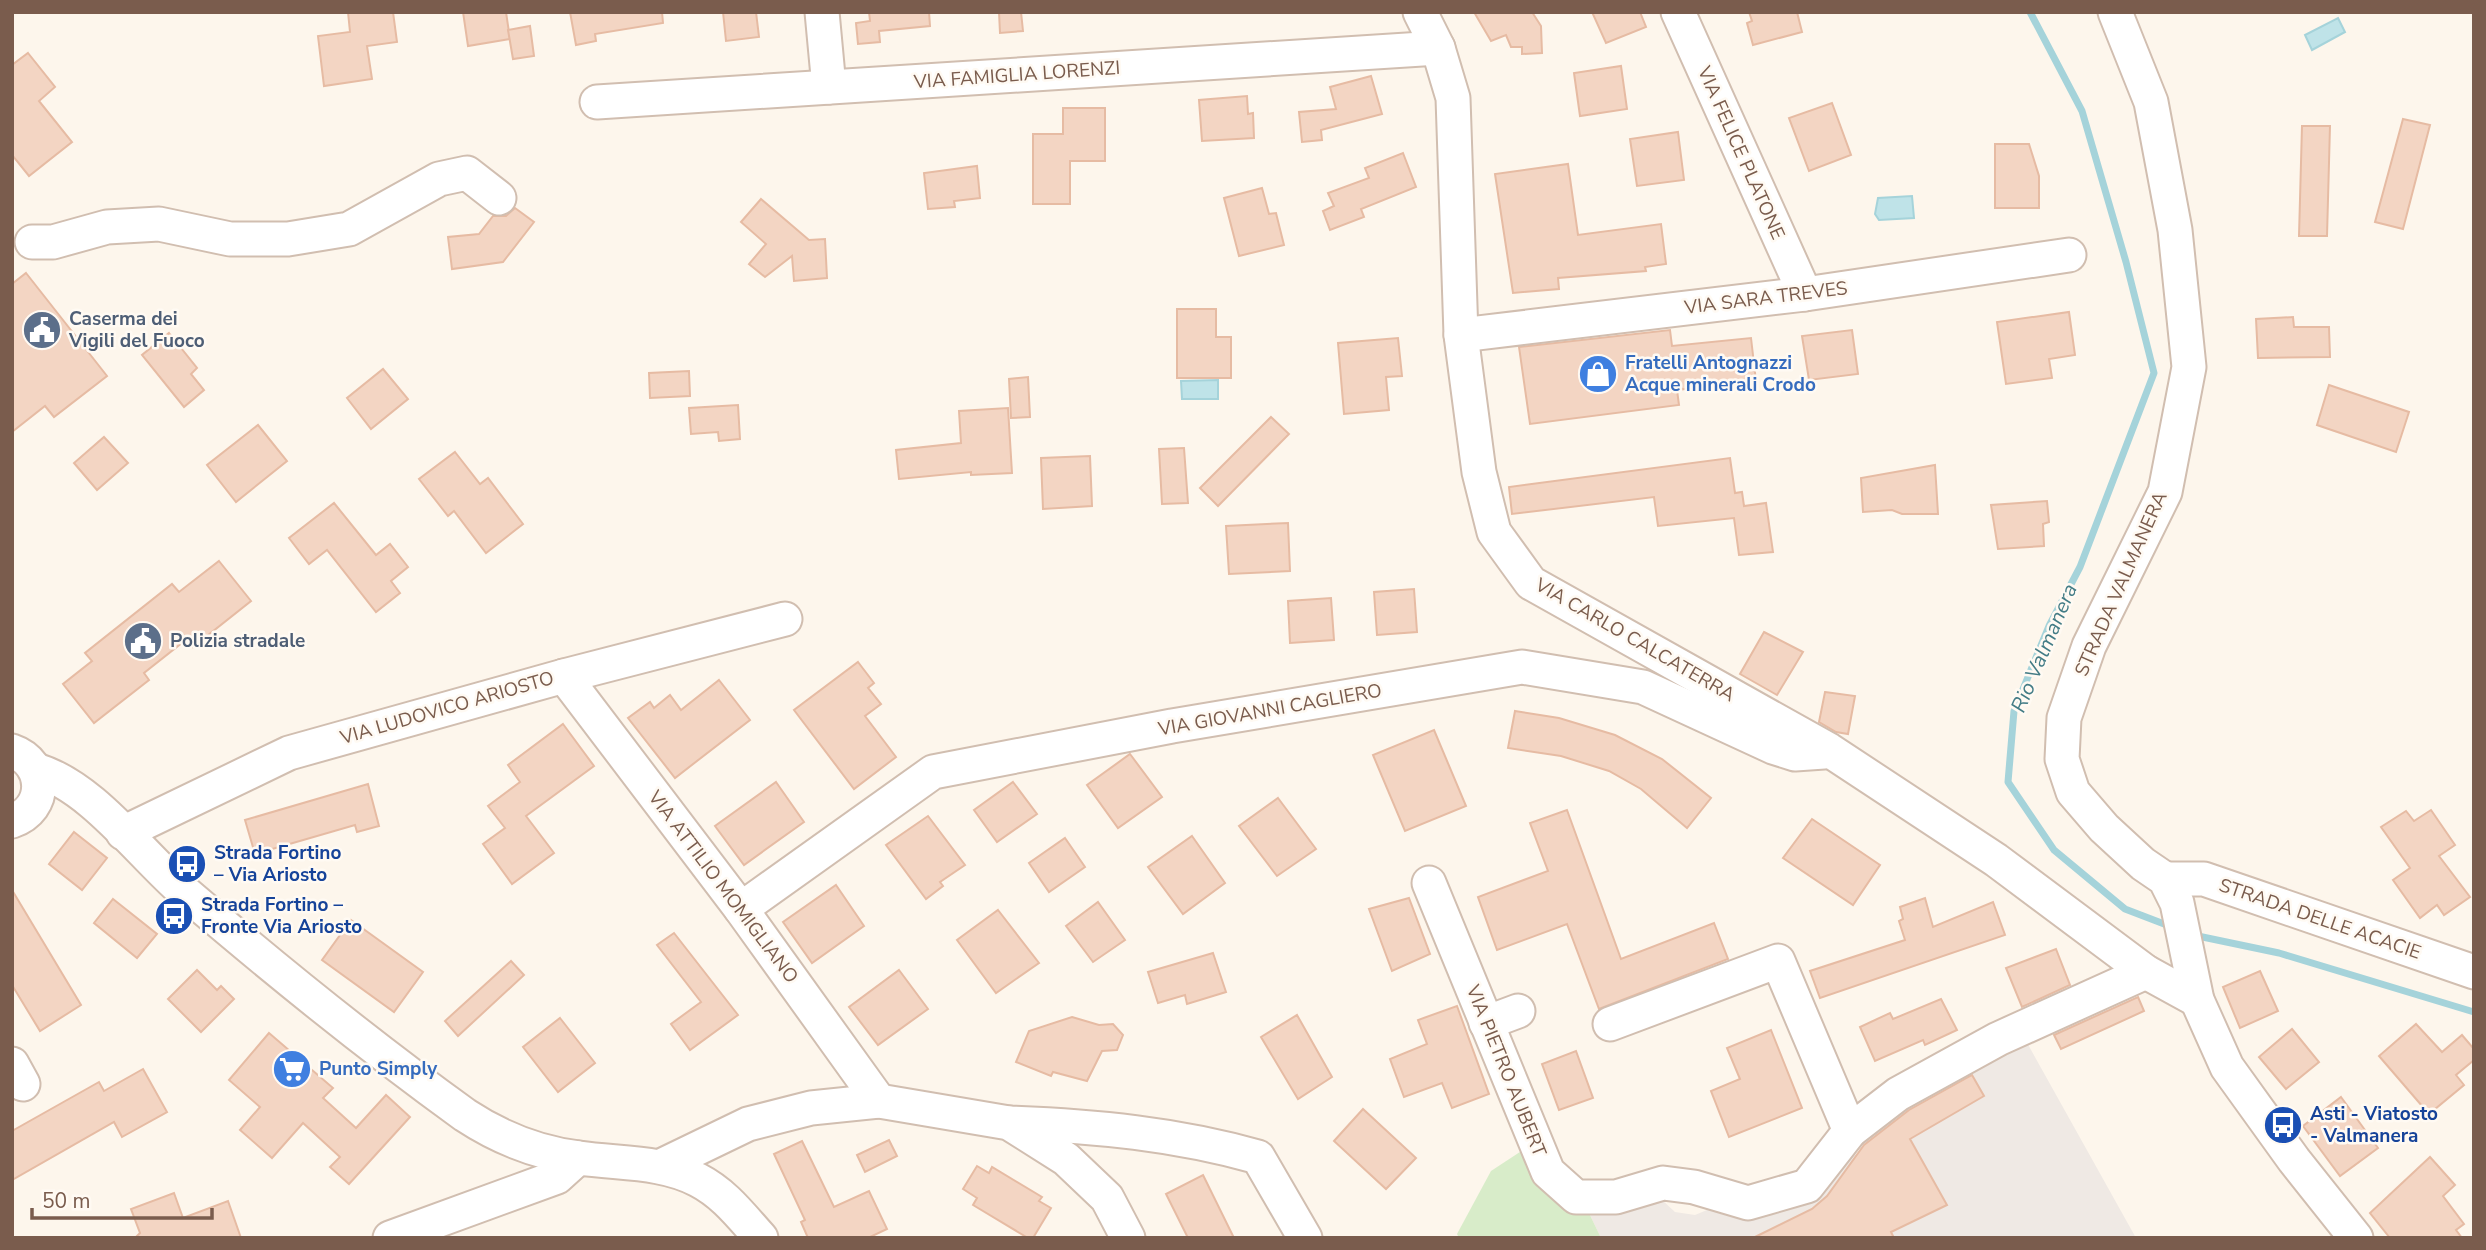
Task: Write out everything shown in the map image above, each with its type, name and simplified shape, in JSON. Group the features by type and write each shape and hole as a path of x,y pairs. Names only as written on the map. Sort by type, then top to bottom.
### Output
{"street":[{"path":"822,12 829,87"},
{"name":"VIA CARLO CALCATERRA","path":"1420,12 1438,48 1453,98 1461,335 1479,472 1494,532 1531,583 1829,750 1996,860 2146,972 2197,1000"},
{"name":"VIA FELICE PLATONE","path":"1678,12 1805,294"},
{"name":"STRADA VALMANERA","path":"2115,12 2151,102 2175,230 2189,367 2165,492 2089,646 2064,718 2062,759 2073,792 2171,891"},
{"name":"VIA FAMIGLIA LORENZI","path":"597,102 1438,48"},
{"path":"32,242 53,242 107,227 159,224 230,239 288,239 349,229 439,179 467,173 499,198"},
{"name":"VIA SARA TREVES","path":"1461,335 1805,294 2069,255"},
{"name":"VIA LUDOVICO ARIOSTO","path":"123,833 289,753 564,676 785,620"},
{"name":"VIA GIOVANNI CAGLIERO","path":"741,909 933,772 1172,726 1521,667 1643,687 1795,754 1829,750"},
{"name":"VIA ATTILIO MOMIGLIANO","path":"564,676 741,909 879,1101"},
{"path":"19,756 70,783 183,891 465,1115 493,1133 537,1150 578,1158 661,1166 698,1180 725,1197 761,1238"},
{"path":"19,756 40,790 22,815"},
{"path":"22,815 61,803 96,808"},
{"name":"STRADA DELLE ACACIE","path":"2171,891 2204,879 2474,972"},
{"name":"VIA PIETRO AUBERT","path":"1429,883 1548,1172 1576,1197 1616,1197 1663,1183 1694,1187 1748,1203 1807,1186 1850,1131 1898,1094 1987,1045 2146,972"},
{"path":"2171,891 2197,1000 2227,1067 2294,1160 2356,1238"},
{"path":"1610,1024 1778,961 1850,1131"},
{"path":"1486,1023 1518,1011"},
{"path":"661,1166 747,1124 811,1108 879,1101 1009,1123 1085,1125 1206,1142 1258,1157 1305,1238"},
{"path":"1009,1123 1066,1159 1107,1198 1128,1238"},
{"path":"390,1238 557,1177 578,1158"}],"shaded area":[{"path":"2026,1041 2136,1238 1601,1238 1589,1213 1661,1199 1675,1212 1695,1215 1707,1210 1733,1215 1776,1213 1814,1192 1833,1168 1858,1153 1874,1125"}],"green space":[{"path":"1535,1142 1589,1213 1601,1238 1459,1238 1457,1234 1491,1171"}],"water":[{"path":"2338,18 2345,32 2312,50 2305,35"},
{"path":"1912,196 1914,218 1879,220 1875,214 1878,198"},
{"path":"1218,380 1218,399 1182,399 1181,381"}],"building":[{"path":"348,12 393,12 397,42 367,46 372,79 324,86 318,36 350,32"},
{"path":"463,12 506,12 510,39 468,46"},
{"path":"570,12 662,12 663,23 595,34 596,41 576,45"},
{"path":"723,12 756,12 759,37 726,41"},
{"path":"869,12 929,12 930,26 879,31 880,42 858,44 856,23 870,21"},
{"path":"999,12 1021,12 1023,31 1000,33"},
{"path":"1474,12 1532,12 1541,26 1542,53 1522,54 1522,47 1511,47 1506,35 1491,41"},
{"path":"1592,12 1640,12 1646,27 1606,43"},
{"path":"1749,12 1797,12 1802,32 1753,45 1747,23 1752,21"},
{"path":"530,26 534,56 513,59 508,30"},
{"path":"28,53 55,87 39,101 72,142 29,176 12,155 12,65"},
{"path":"1621,66 1627,109 1580,116 1574,73"},
{"path":"1371,76 1382,114 1321,130 1322,140 1302,142 1299,112 1336,109 1330,87"},
{"path":"1247,96 1248,114 1253,113 1254,138 1202,141 1199,100"},
{"path":"1832,103 1851,155 1809,171 1789,118"},
{"path":"1063,108 1105,108 1105,161 1070,161 1070,204 1033,204 1033,134 1063,134"},
{"path":"2403,119 2430,125 2403,229 2375,222"},
{"path":"2302,126 2330,126 2327,236 2299,236"},
{"path":"1678,132 1684,180 1637,186 1630,139"},
{"path":"1995,144 2029,144 2039,176 2039,208 1995,208"},
{"path":"1403,153 1416,187 1361,209 1364,217 1330,230 1323,211 1334,206 1328,193 1369,178 1365,168"},
{"path":"1568,164 1578,235 1661,224 1666,264 1645,267 1646,271 1558,278 1559,289 1513,293 1495,174"},
{"path":"977,166 980,198 954,201 955,207 928,209 924,173"},
{"path":"1262,188 1269,214 1276,213 1284,245 1239,256 1224,198"},
{"path":"761,199 809,240 825,239 827,278 794,281 792,256 765,277 749,264 766,244 741,222"},
{"path":"515,208 534,222 503,262 452,269 448,237 479,234 493,216 506,216"},
{"name":"Caserma dei Vigili del Fuoco","path":"26,273 107,376 54,417 45,406 12,432 12,284"},
{"path":"1177,309 1216,309 1216,337 1231,337 1231,378 1177,378"},
{"path":"2069,312 2075,355 2049,359 2052,378 2006,384 1997,322"},
{"path":"2293,317 2294,327 2329,327 2330,357 2258,358 2256,319"},
{"path":"1670,330 1672,346 1751,338 1756,381 1677,390 1679,405 1530,424 1519,347"},
{"path":"1852,330 1858,374 1809,380 1802,336"},
{"path":"169,333 197,368 191,374 204,390 184,407 142,355"},
{"path":"1398,338 1402,376 1386,377 1389,410 1344,414 1338,343"},
{"path":"383,369 408,399 371,429 347,398"},
{"path":"689,371 690,396 650,398 649,373"},
{"path":"1028,377 1030,417 1011,418 1009,379"},
{"path":"2329,385 2409,412 2396,452 2317,425"},
{"path":"738,405 740,439 719,441 718,432 691,434 689,408"},
{"path":"1008,408 1012,473 971,475 971,472 899,479 896,450 961,443 959,411"},
{"path":"1271,417 1289,434 1218,506 1200,488"},
{"path":"258,425 287,461 236,502 207,465"},
{"path":"104,437 128,463 97,490 74,463"},
{"path":"1184,448 1188,503 1162,504 1159,449"},
{"path":"455,452 480,484 488,478 523,524 486,553 454,511 448,516 419,479"},
{"path":"1090,456 1092,506 1043,509 1041,458"},
{"path":"1730,458 1735,493 1742,492 1744,506 1766,503 1773,552 1739,555 1734,518 1658,526 1654,497 1512,514 1509,487"},
{"path":"1935,465 1938,514 1902,514 1892,510 1863,512 1861,478"},
{"path":"2047,501 2049,522 2043,524 2044,546 1998,549 1991,505"},
{"path":"334,503 376,555 390,544 408,567 391,581 400,593 376,612 327,550 309,564 289,538"},
{"path":"1288,523 1290,571 1229,574 1226,526"},
{"name":"Polizia stradale","path":"219,561 251,601 193,647 187,639 144,673 149,680 94,723 63,684 92,661 85,653 172,584 179,592"},
{"path":"1414,589 1417,632 1377,635 1374,592"},
{"path":"1331,598 1334,640 1290,643 1288,601"},
{"path":"1764,632 1803,652 1777,695 1740,674"},
{"path":"858,662 874,683 868,688 881,704 865,716 896,757 854,789 794,710"},
{"path":"719,680 750,720 675,778 628,718 650,702 654,708 670,695 681,710"},
{"path":"1825,692 1855,696 1848,734 1836,732 1819,722"},
{"path":"1515,711 1559,718 1615,735 1662,759 1711,798 1687,828 1641,789 1609,771 1561,756 1508,748"},
{"path":"563,724 594,766 526,816 554,853 512,884 483,844 505,828 488,806 520,782 508,765"},
{"path":"1434,730 1466,806 1405,831 1373,755"},
{"path":"1130,754 1162,797 1118,828 1087,785"},
{"path":"776,782 804,822 744,865 715,826"},
{"path":"1013,782 1037,814 997,842 974,810"},
{"path":"368,784 379,826 357,832 355,825 255,854 245,820"},
{"path":"1278,798 1316,849 1277,876 1239,826"},
{"path":"1567,810 1621,959 1714,923 1728,959 1599,1009 1567,924 1497,950 1478,897 1548,871 1530,823"},
{"path":"2431,810 2455,845 2439,856 2470,897 2444,915 2437,905 2420,918 2393,880 2410,868 2381,827 2406,811 2414,821"},
{"path":"928,816 965,865 940,882 943,886 926,899 886,845"},
{"path":"1812,819 1880,865 1853,905 1783,858"},
{"path":"74,832 107,858 82,890 49,864"},
{"path":"1192,836 1225,883 1183,914 1148,867"},
{"path":"1065,838 1085,867 1049,892 1029,863"},
{"path":"836,885 864,926 812,963 783,922"},
{"path":"12,890 81,1005 40,1031 12,985"},
{"path":"1409,898 1430,954 1392,971 1369,909"},
{"path":"1925,898 1933,927 1993,902 2005,935 1820,998 1810,971 1905,940 1899,921 1903,919 1900,907"},
{"path":"113,899 157,934 137,958 94,923"},
{"path":"1098,902 1125,940 1093,962 1066,926"},
{"path":"998,910 1039,963 996,993 957,940"},
{"path":"351,920 423,972 394,1012 322,960"},
{"path":"674,933 738,1015 690,1050 671,1024 701,1002 657,945"},
{"path":"2056,949 2070,985 2022,1007 2006,968"},
{"path":"1213,953 1226,992 1187,1004 1185,995 1158,1003 1148,972"},
{"path":"511,961 524,975 458,1036 445,1021"},
{"path":"197,970 217,990 221,986 234,999 201,1032 168,999"},
{"path":"899,970 928,1009 878,1045 849,1007"},
{"path":"2260,971 2278,1011 2240,1028 2223,987"},
{"path":"2138,997 2144,1011 2061,1049 2054,1035"},
{"path":"1941,999 1957,1030 1925,1045 1923,1040 1875,1061 1860,1027 1890,1013 1893,1019"},
{"path":"1457,1006 1489,1094 1452,1108 1442,1083 1404,1097 1390,1059 1427,1044 1418,1020"},
{"path":"1297,1015 1332,1077 1298,1099 1261,1037"},
{"path":"1072,1017 1099,1025 1113,1024 1123,1035 1117,1050 1102,1051 1087,1081 1053,1072 1051,1076 1016,1062 1029,1031"},
{"path":"560,1018 595,1063 558,1092 523,1047"},
{"path":"2416,1024 2442,1052 2462,1035 2474,1049 2474,1060 2456,1075 2464,1085 2429,1114 2379,1056"},
{"path":"2292,1029 2319,1062 2286,1089 2259,1057"},
{"path":"1771,1030 1802,1108 1729,1137 1711,1091 1740,1079 1727,1048"},
{"path":"269,1033 333,1088 323,1098 356,1128 386,1095 410,1117 349,1184 330,1167 340,1157 303,1123 272,1158 240,1130 260,1107 229,1080"},
{"path":"1576,1051 1593,1098 1559,1110 1542,1064"},
{"path":"143,1069 167,1112 122,1137 114,1122 12,1180 12,1131 99,1082 104,1091"},
{"path":"1972,1075 1984,1096 1910,1139 1947,1205 1891,1232 1894,1238 1753,1238 1812,1209 1827,1196 1864,1145 1909,1110"},
{"path":"2341,1097 2378,1148 2340,1176 2303,1126"},
{"path":"1363,1109 1416,1158 1386,1189 1334,1141"},
{"path":"889,1140 897,1156 865,1172 857,1155"},
{"path":"802,1141 834,1207 869,1191 887,1229 868,1238 808,1238 801,1222 805,1220 774,1154"},
{"path":"2430,1157 2455,1185 2443,1196 2464,1224 2456,1230 2462,1238 2390,1238 2370,1213"},
{"path":"977,1166 989,1173 992,1167 1042,1197 1039,1201 1051,1208 1033,1238 1028,1238 973,1205 977,1198 963,1189"},
{"path":"1203,1175 1234,1238 1188,1238 1166,1194"},
{"path":"174,1193 183,1218 228,1201 241,1238 135,1238 140,1233 131,1209"}],"waterway":[{"name":"Rio Valmanera","path":"2030,12 2082,111 2126,262 2154,373 2080,567 2049,626 2014,711 2008,782 2054,850 2125,909 2172,927"},
{"name":"Rio Valmanera","path":"2193,935 2279,953 2474,1012"}],"place":[{"name":"Caserma dei Vigili del Fuoco","path":"42,330"},
{"name":"Fratelli Antognazzi Acque minerali Crodo","path":"1598,374"},
{"name":"Polizia stradale","path":"143,641"},
{"name":"Strada Fortino – Via Ariosto","path":"187,864"},
{"name":"Strada Fortino – Fronte Via Ariosto","path":"174,916"},
{"name":"Punto Simply","path":"292,1069"},
{"name":"Asti - Viatosto - Valmanera","path":"2283,1125"}]}
